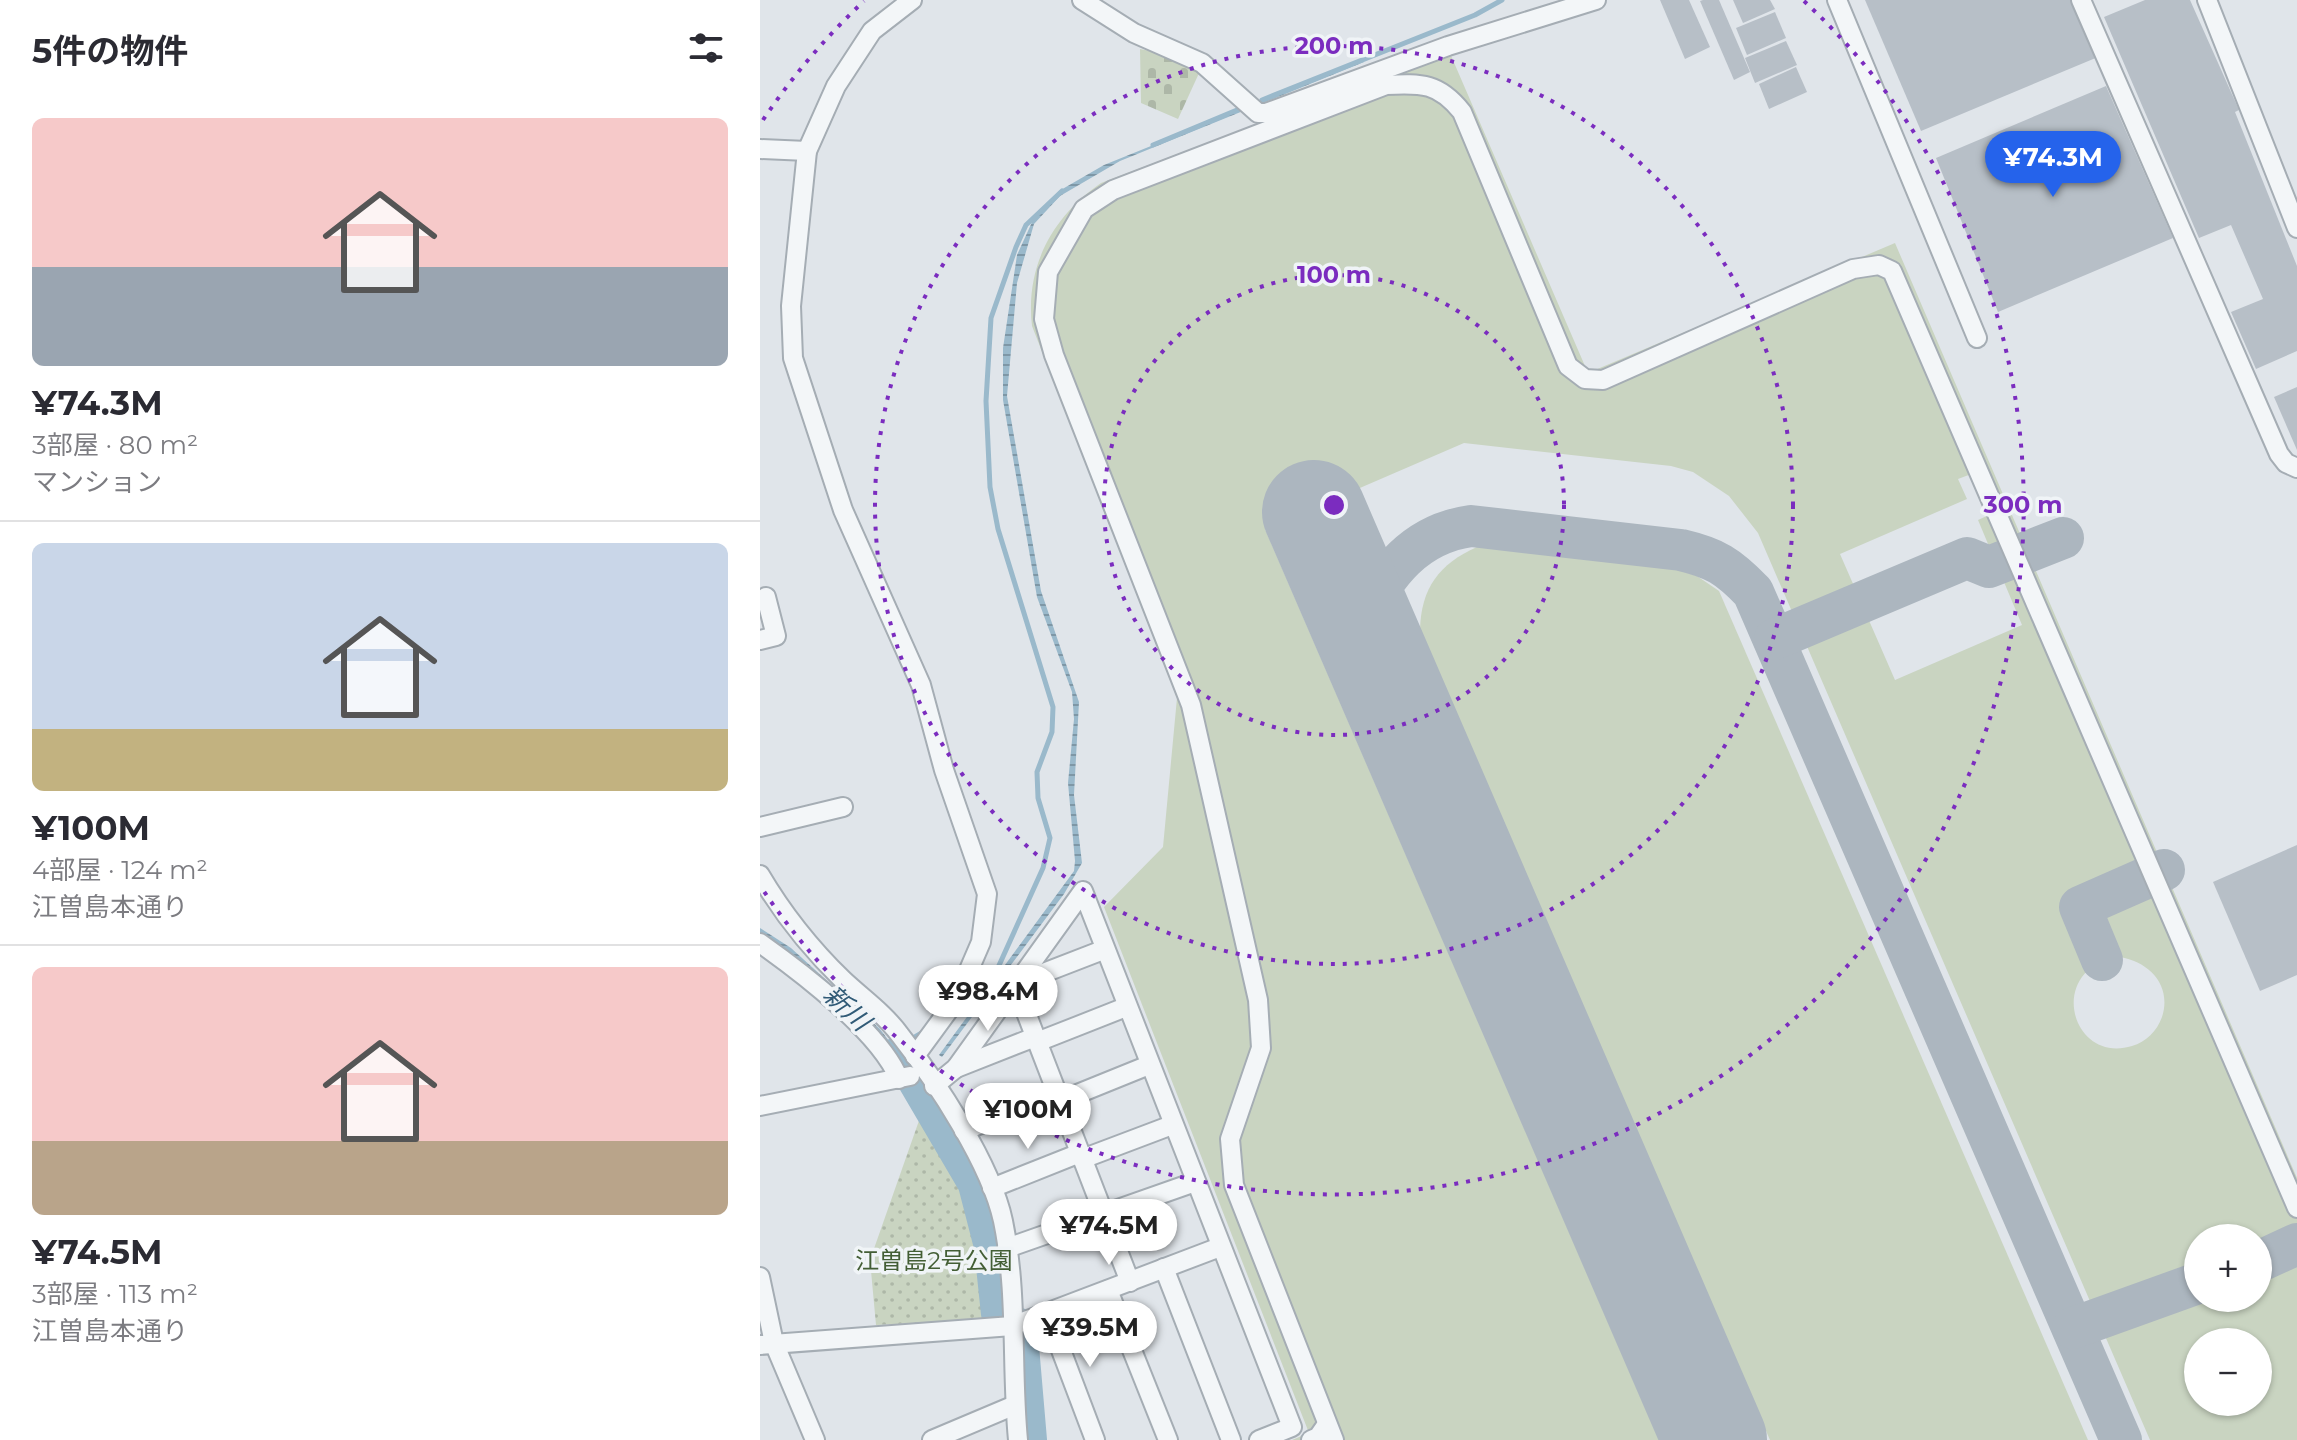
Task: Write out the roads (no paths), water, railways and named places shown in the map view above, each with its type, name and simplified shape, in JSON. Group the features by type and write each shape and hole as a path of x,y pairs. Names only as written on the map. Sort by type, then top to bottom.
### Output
{"street":[{"path":"912,0 872,31 836,86 807,151 791,306 793,358 843,510 921,685 944,770 987,894 981,942 925,1071"},
{"path":"1082,0 1134,33 1202,63 1258,113 1266,113 1448,46 1596,0"},
{"path":"1837,0 1977,338"},
{"path":"2081,0 2279,454 2286,463 2297,468"},
{"path":"2207,0 2297,228"},
{"path":"1311,1440 1330,1432 1234,1185 1230,1139 1261,1048 1258,1000 1191,705 1054,355 1044,319 1048,272 1084,209 1113,190 1386,85 1418,84 1447,93 1462,112 1568,366 1585,379 1603,380 1853,269 1879,265 1892,271 2297,1208"},
{"path":"760,149 807,151"},
{"path":"760,640 776,636 766,597"},
{"path":"760,827 843,807"},
{"path":"760,875 782,912 813,948 881,1013 925,1071 964,1131 992,1188 1007,1248 1018,1440"},
{"path":"956,1068 1083,891 1103,950 1292,1427 1259,1440"},
{"path":"760,943 792,965 870,1037 899,1079"},
{"path":"1015,984 1103,950"},
{"path":"1015,984 1130,1282"},
{"path":"760,1106 899,1079 925,1071 956,1068 1126,1007"},
{"path":"964,1131 1149,1065"},
{"path":"992,1188 1172,1125"},
{"path":"1007,1248 1195,1182"},
{"path":"767,1344 1012,1326 1220,1247"},
{"path":"1164,1268 1231,1440"},
{"path":"760,1277 767,1344 815,1440"},
{"path":"1108,1290 1168,1440"},
{"path":"1047,1313 1095,1440"},
{"path":"932,1440 1015,1405"}],"water":[{"path":"1363,60 1120,161 1060,196 1034,224 1017,283 1007,396 1041,591 1079,702 1074,795 1082,863 1064,894 942,1057 939,1055 1074,871 1075,861 1068,783 1074,719 1072,692 1037,597 1003,400 1003,348 1017,255 1033,220 1059,191 1104,165"},
{"path":"760,928 791,948 880,1029 898,1053 893,1057 760,937"},
{"path":"924,1092 953,1138 974,1181 989,1226 998,1280 990,1280 975,1205 957,1161 920,1095"}],"waterway":[{"path":"1262,100 1475,15 1502,0"},
{"path":"1153,145 1237,110"},
{"path":"957,1011 987,992 1043,868 1050,838 1038,798 1037,772 1052,732 1053,707 998,529 990,487 986,401 991,318 1016,247 1026,225 1062,191"},
{"path":"893,1050 925,1031"},
{"name":"新川","path":"894,1052 972,1185 988,1247 995,1314 1023,1323 1033,1440"}],"park label":[{"name":"江曽島2号公園","path":"934,1261"}]}
